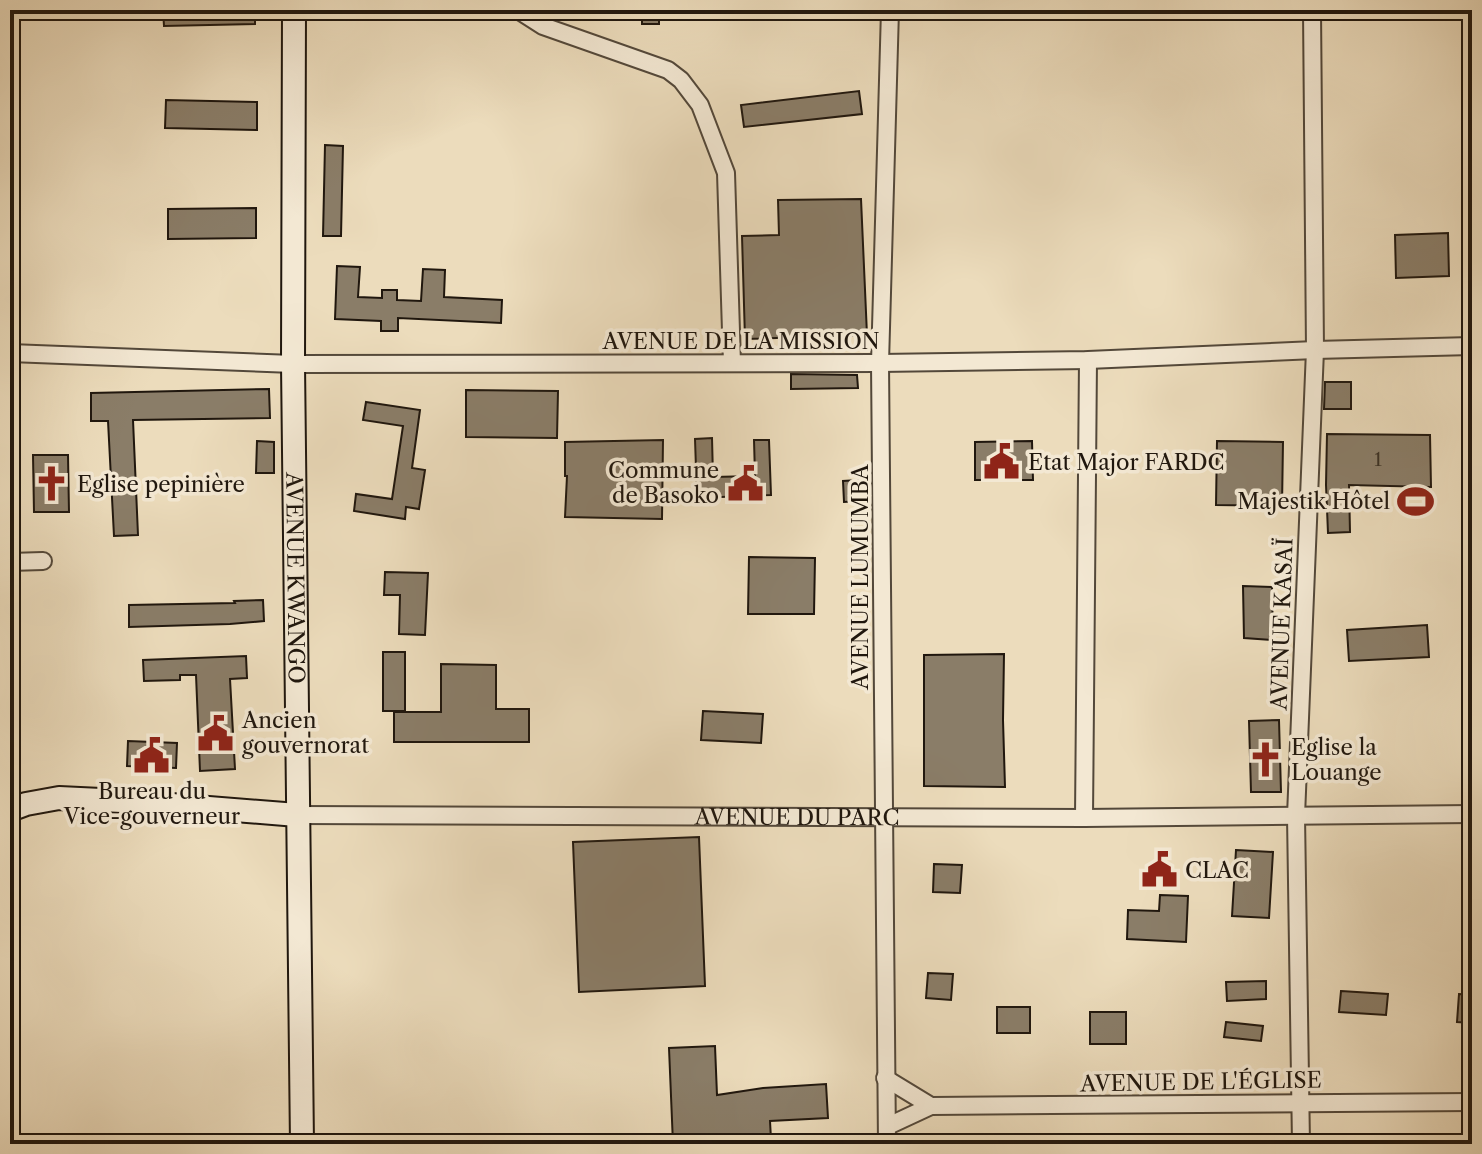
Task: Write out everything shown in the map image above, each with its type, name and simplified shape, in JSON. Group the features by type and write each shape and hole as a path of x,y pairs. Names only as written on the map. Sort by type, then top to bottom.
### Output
{"street":[{"name":"AVENUE KWANGO","path":"294,10 293,364 302,1144"},
{"path":"518,10 543,26 668,70 681,80 700,105 726,173 732,363"},
{"name":"AVENUE LUMUMBA","path":"887,1144 880,363 890,10"},
{"name":"AVENUE KASAÏ","path":"1301,1144 1296,816 1315,350 1312,10"},
{"name":"AVENUE DE LA MISSION","path":"10,353 293,364 880,363 1088,360 1472,346"},
{"path":"1084,818 1088,360"},
{"path":"10,562 43,561"},
{"name":"AVENUE DU PARC","path":"10,810 59,798 297,815 1084,818 1472,814"},
{"path":"885,1078 931,1106"},
{"name":"AVENUE DE L'ÉGLISE","path":"931,1106 1472,1102"},
{"path":"888,1126 931,1106"}],"building":[{"path":"163,10 255,10 255,24 164,26"},
{"path":"642,10 659,10 659,24 642,24"},
{"path":"859,91 862,114 744,127 741,105"},
{"path":"166,100 257,102 257,130 165,128"},
{"path":"325,145 343,146 341,236 323,236"},
{"path":"861,199 867,335 745,339 742,236 779,235 778,200"},
{"path":"256,208 256,238 168,239 168,209"},
{"path":"1448,233 1449,276 1396,278 1395,235"},
{"path":"337,266 360,267 358,297 382,298 382,290 397,290 397,300 421,301 423,269 445,270 444,297 502,300 501,323 398,318 398,331 381,331 381,321 335,319"},
{"path":"791,374 857,375 858,388 791,389"},
{"path":"1325,382 1351,382 1351,409 1324,409"},
{"path":"269,389 270,418 133,420 138,535 114,536 108,421 91,421 91,393"},
{"path":"466,390 558,391 557,438 466,437"},
{"path":"366,402 420,410 412,468 425,470 419,509 406,507 405,519 354,511 356,494 392,499 403,426 363,420"},
{"path":"1327,434 1430,435 1431,487 1349,485 1350,532 1328,533"},
{"path":"712,438 713,477 755,476 754,440 769,440 771,495 697,498 695,439"},
{"path":"663,440 662,519 565,517 565,442"},
{"path":"257,441 274,442 274,473 256,473"},
{"path":"1032,441 1033,480 975,480 975,442"},
{"path":"1217,441 1283,442 1282,506 1216,505"},
{"name":"Eglise pepinière","path":"33,455 68,455 69,512 34,512"},
{"path":"858,480 860,501 844,502 843,481"},
{"path":"749,557 815,558 814,614 748,614"},
{"path":"385,572 428,573 425,635 399,634 400,595 384,595"},
{"path":"1243,586 1272,587 1273,640 1244,638"},
{"path":"263,600 264,621 129,627 129,605"},
{"path":"1427,625 1429,657 1349,661 1347,630"},
{"path":"383,652 405,652 405,711 383,711"},
{"path":"1004,654 1005,787 924,786 924,655"},
{"path":"246,656 247,678 230,679 235,769 200,771 196,675 180,675 180,680 144,681 143,660"},
{"path":"441,664 496,665 496,709 529,709 529,742 394,742 394,712 441,712"},
{"path":"703,711 763,714 761,743 701,740"},
{"path":"1279,720 1281,792 1251,792 1249,721"},
{"name":"Bureau du Vice-gouverneur","path":"128,741 177,743 176,768 127,766"},
{"path":"699,837 705,986 579,992 573,842"},
{"path":"1236,850 1273,852 1269,918 1232,916"},
{"path":"934,864 962,865 960,893 933,892"},
{"path":"1160,895 1188,896 1186,942 1127,939 1128,910 1159,911"},
{"path":"928,973 953,974 951,1000 926,998"},
{"path":"1266,981 1266,999 1227,1001 1226,982"},
{"path":"1341,991 1388,994 1386,1015 1339,1012"},
{"path":"1459,994 1472,995 1472,1023 1457,1022"},
{"path":"997,1007 1030,1007 1030,1033 997,1033"},
{"path":"1090,1012 1126,1012 1126,1044 1090,1044"},
{"path":"1226,1022 1263,1026 1261,1041 1224,1037"},
{"path":"715,1046 717,1095 826,1084 828,1118 770,1121 771,1139 673,1144 669,1048"}],"place":[{"name":"Etat Major FARDC","path":"1002,462"},
{"name":"Commune de Basoko","path":"745,483"},
{"name":"Eglise pepinière","path":"51,484"},
{"name":"Majestik Hôtel","path":"1416,501"},
{"name":"Ancien gouvernorat","path":"216,733"},
{"name":"Bureau du Vice-gouverneur","path":"152,755"},
{"name":"Eglise la Louange","path":"1265,760"},
{"name":"CLAC","path":"1159,870"}]}
